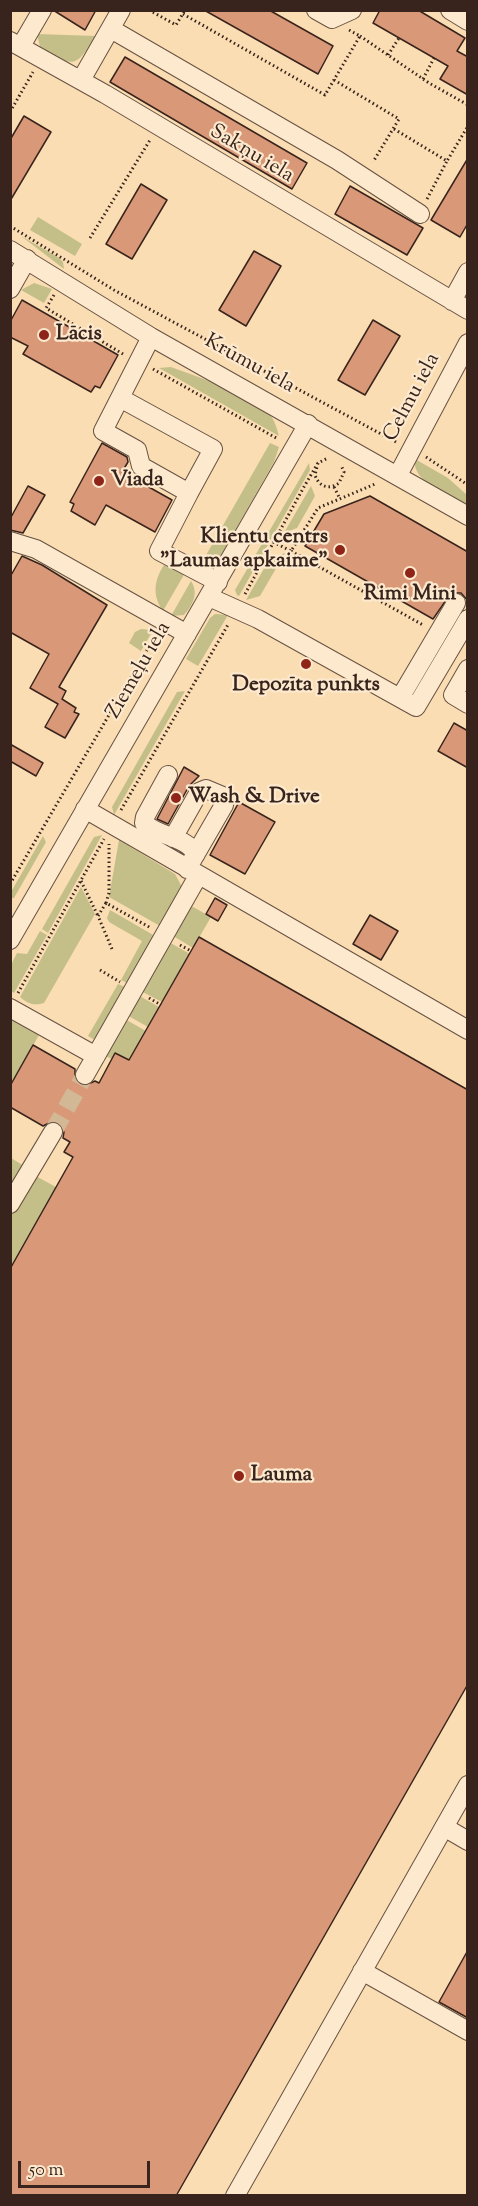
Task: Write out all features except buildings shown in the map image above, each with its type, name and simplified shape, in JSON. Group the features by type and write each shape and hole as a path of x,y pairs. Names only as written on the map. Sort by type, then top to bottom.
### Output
{"street":[{"path":"16,43 42,10"},
{"path":"81,80 121,10"},
{"path":"324,15 352,10"},
{"path":"450,10 468,21"},
{"path":"111,29 363,177 420,214"},
{"name":"Sakņu iela","path":"16,43 460,305"},
{"name":"Krūmu iela","path":"10,250 63,280 151,337 468,516"},
{"path":"10,289 27,259"},
{"path":"460,305 468,272"},
{"path":"151,337 103,431 137,450 141,466 189,493"},
{"name":"Celmu iela","path":"398,475 468,343"},
{"path":"120,398 213,449 159,552 213,589 237,609 416,708 468,619"},
{"name":"Ziemeļu iela","path":"10,940 308,424"},
{"path":"10,541 36,549 187,634"},
{"path":"400,698 456,603"},
{"path":"468,669 453,695 468,704"},
{"path":"168,775 144,817 144,823 151,829 190,845 193,866"},
{"path":"85,1075 164,936 193,866 224,805 225,797 218,792 206,789 199,792 173,838"},
{"path":"84,809 111,828 193,866 468,1030"},
{"path":"13,1003 96,1056"},
{"path":"10,1204 53,1132"},
{"path":"235,2196 468,1785"},
{"path":"444,1827 468,1841"},
{"path":"362,1971 468,2031"}],"path":[{"path":"149,10 177,25 184,12 325,95 360,36"},
{"path":"324,15 360,36 423,79 468,105"},
{"path":"388,55 399,38"},
{"path":"10,112 41,58"},
{"path":"423,79 434,58"},
{"path":"334,80 399,119 363,177"},
{"path":"90,238 159,126"},
{"path":"420,214 468,126"},
{"path":"394,129 447,161"},
{"path":"10,226 124,295 448,469 468,485"},
{"path":"73,263 46,309 318,463"},
{"path":"13,1003 318,463 333,459"},
{"path":"318,463 315,475 317,481 322,486 334,487 339,483 344,472 338,461"},
{"path":"291,551 318,508 398,475"},
{"path":"334,487 340,499"},
{"path":"273,542 430,630"},
{"path":"10,884 150,645"},
{"path":"99,916 109,893 111,828"},
{"path":"81,881 99,916 112,950"},
{"path":"106,903 191,951"}],"shaded area":[{"path":"37,34 96,36 83,55 72,62 40,47"},
{"path":"38,217 82,244 75,256 30,230"},
{"path":"21,236 58,257 63,262 64,269"},
{"path":"34,283 52,289 44,303 21,290"},
{"path":"171,367 238,393 262,407 275,422 279,436 159,368"},
{"path":"270,443 279,447 274,462 221,555 208,564 201,564"},
{"path":"415,459 448,478 467,495 467,505 425,481 415,467"},
{"path":"309,463 310,470 239,596 237,595 235,590"},
{"path":"311,486 315,496 297,528 284,533"},
{"path":"285,553 260,596 246,600 269,560"},
{"path":"164,565 185,573 163,611 157,600 156,582"},
{"path":"191,581 195,594 190,607 184,615 171,616"},
{"path":"215,614 228,615 198,666 186,659 210,618"},
{"path":"141,629 153,630 141,651 129,643 135,632"},
{"path":"185,691 114,815 112,807 177,692"},
{"path":"102,835 48,933 42,929 94,837"},
{"path":"43,836 46,842 14,898 11,898 11,892"},
{"path":"119,840 175,874 182,887 160,926 109,897"},
{"path":"81,887 95,914 44,1003 28,1003 20,997"},
{"path":"188,904 211,917 193,948 170,934"},
{"path":"110,910 155,936 127,983 121,980 142,941 109,922 107,918"},
{"path":"40,931 47,935 14,993 11,991 11,965 17,953 27,954"},
{"path":"167,941 190,954 162,1002 139,990"},
{"path":"118,984 125,987 95,1040 88,1036"},
{"path":"136,994 159,1007 148,1027 125,1014"},
{"path":"11,1017 40,1033 11,1086"},
{"path":"123,1018 146,1031 129,1060 115,1053 112,1059 103,1055"},
{"path":"11,1158 24,1166 11,1189"},
{"path":"32,1174 56,1187 11,1269 11,1212"}],"tunnel":[{"path":"53,1132 85,1075"}],"place":[{"name":"Lācis","path":"44,335"},
{"name":"Viada","path":"99,481"},
{"name":"Klientu centrs \"Laumas apkaime\"","path":"340,550"},
{"name":"Rimi Mini","path":"410,573"},
{"name":"Depozīta punkts","path":"306,664"},
{"name":"Wash & Drive","path":"176,798"},
{"name":"Lauma","path":"239,1476"}]}
